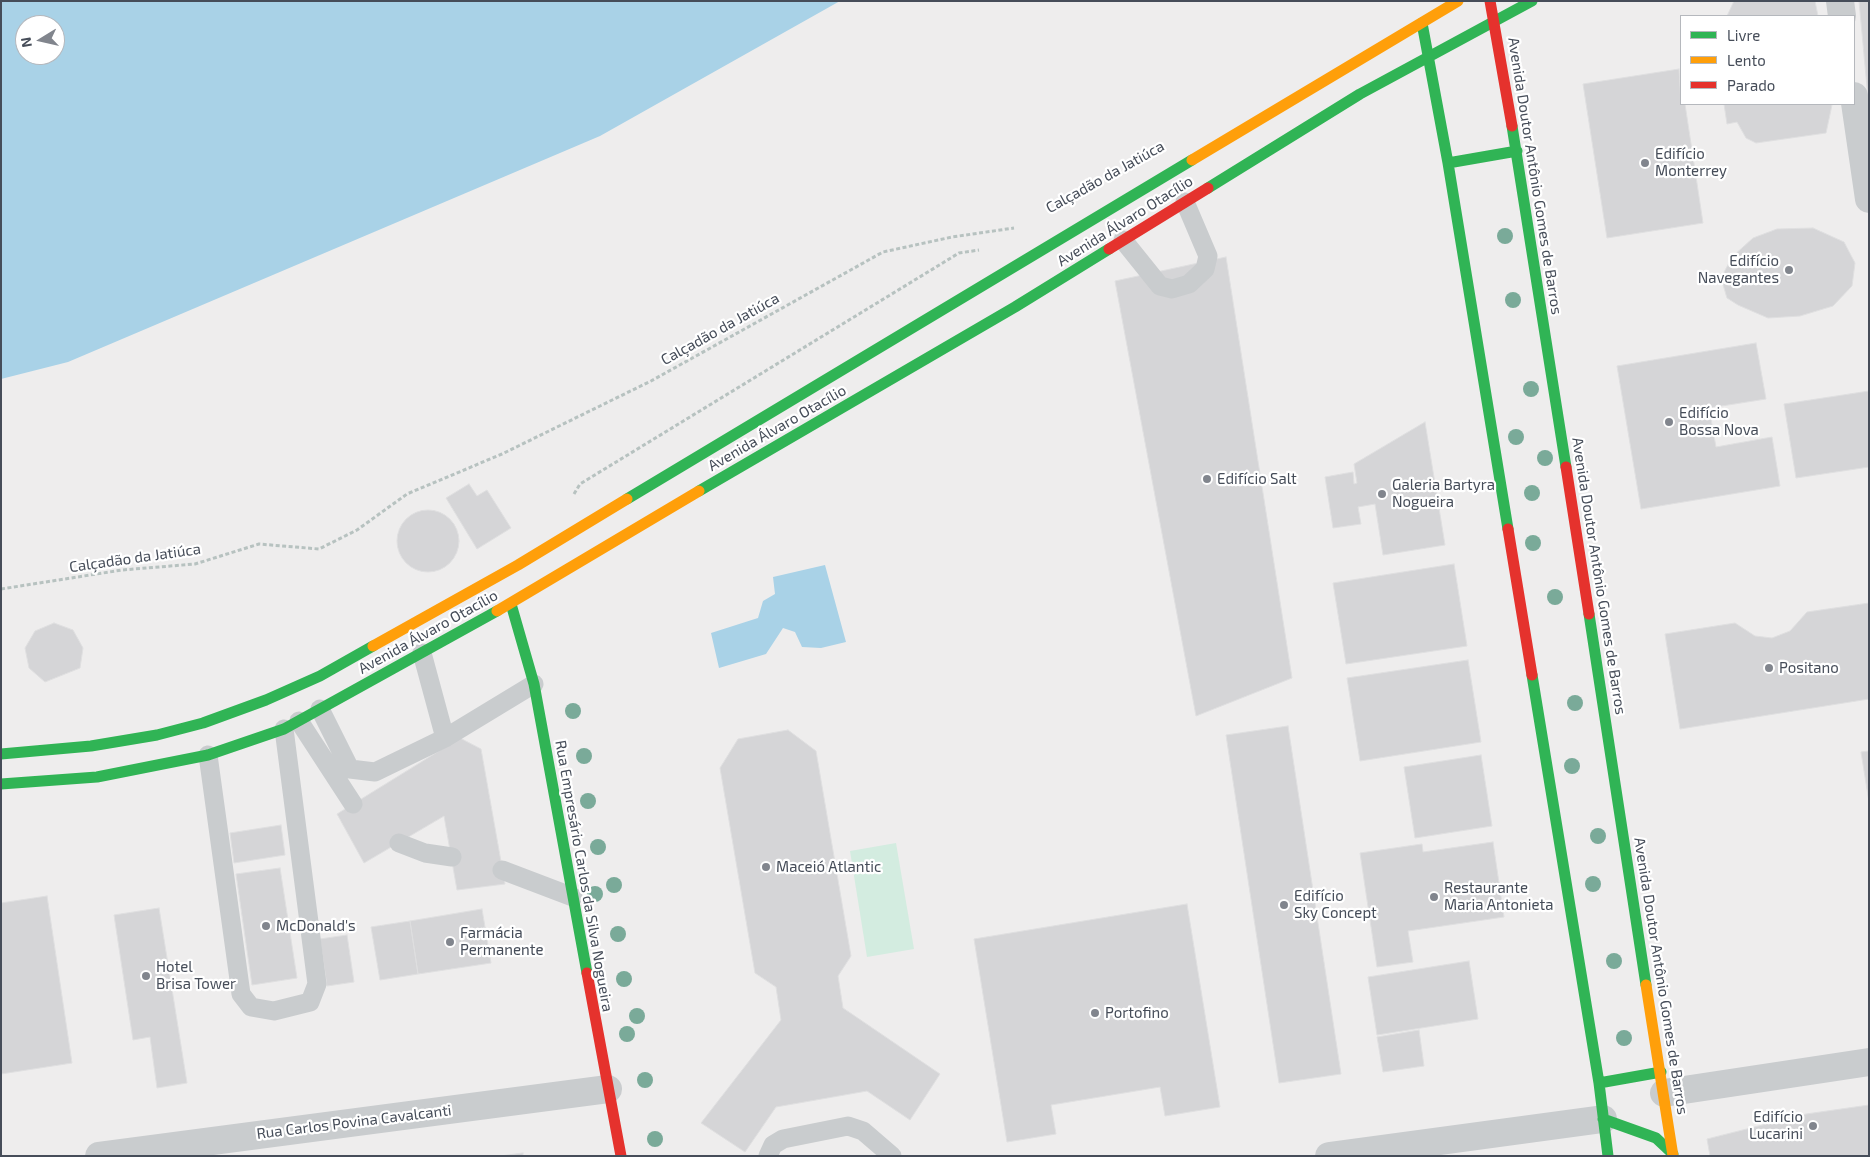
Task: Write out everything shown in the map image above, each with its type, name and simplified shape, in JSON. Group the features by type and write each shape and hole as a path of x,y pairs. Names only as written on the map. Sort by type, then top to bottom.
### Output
{"main road":[{"name":"Avenida Álvaro Otacílio","path":"1,754 91,746 157,735 203,723 266,700 320,676 518,565 989,280 1458,1"},
{"name":"Avenida Doutor Antônio Gomes de Barros","path":"1490,1 1517,151 1673,1155"},
{"name":"Avenida Álvaro Otacílio","path":"1,784 97,777 208,756 291,725 511,604 628,532 1015,307 1360,94 1428,59 1532,1"},
{"path":"1422,23 1448,162 1599,1083 1608,1156"},
{"path":"1448,162 1517,151"},
{"name":"Rua Empresário Carlos da Silva Nogueira","path":"511,604 534,684 621,1156"},
{"path":"1599,1083 1663,1083"},
{"path":"1603,1119 1656,1138 1673,1155"}],"street":[{"path":"1840,1 1842,15"},
{"path":"1855,103 1869,199"},
{"path":"1663,1083 1869,1062"},
{"name":"Rua Carlos Povina Cavalcanti","path":"99,1156 608,1089"},
{"path":"1329,1156 1603,1119"}],"lane":[{"path":"1123,240 1160,286 1172,288 1189,284 1205,269 1208,256 1202,236 1185,202"},
{"path":"422,653 445,738"},
{"path":"320,709 350,769 362,772 375,772 445,738 534,684"},
{"path":"208,756 241,994 252,1007 274,1011 310,1002 317,984 291,725"},
{"path":"291,725 353,804"},
{"path":"399,843 425,853 452,857"},
{"path":"502,870 573,897"},
{"path":"768,1156 773,1145 783,1139 848,1126 863,1131 892,1156"}],"path":[{"name":"Calçadão da Jatiúca","path":"1,589 122,570 195,564 259,544 319,549 357,530 407,494 502,454 651,380 883,252 952,237 1016,228"}],"green space":[{"path":"896,843 914,949 867,957 850,851"}],"water":[{"path":"1,1 840,1 600,136 68,362 1,379"},
{"path":"825,565 846,642 821,648 802,647 795,632 783,628 766,654 719,668 711,633 758,618 763,601 775,594 773,577"}],"building":[{"path":"1734,1 1815,1 1818,15 1727,15"},
{"path":"1859,1 1869,1 1869,109"},
{"name":"Edifício Monterrey","path":"1679,69 1680,105 1685,105 1703,223 1607,238 1583,84"},
{"path":"1724,105 1832,105 1826,133 1756,143 1746,138 1737,122 1727,124"},
{"name":"Edifício Navegantes","path":"1813,228 1844,242 1855,263 1852,286 1833,306 1800,316 1768,318 1727,298 1721,278 1732,257 1753,238 1777,229"},
{"name":"Edifício Salt","path":"1226,257 1292,678 1196,716 1115,281"},
{"name":"Edifício Bossa Nova","path":"1756,343 1766,399 1709,408 1716,447 1772,437 1780,486 1641,509 1617,366"},
{"path":"1869,391 1869,467 1796,478 1784,404"},
{"name":"Galeria Bartyra Nogueira","path":"1425,422 1445,545 1383,555 1375,504 1358,507 1361,524 1333,528 1325,477 1353,472 1354,484 1357,483 1354,464"},
{"path":"469,484 477,496 487,490 511,528 477,549 446,498"},
{"path":"428,510 445,515 450,519 454,524 459,541 454,558 450,563 445,567 428,572 411,567 406,563 402,558 397,541 402,524 406,519 411,515"},
{"path":"1454,564 1467,646 1346,664 1333,583"},
{"name":"Positano","path":"1869,603 1869,699 1680,729 1665,634 1735,623 1755,636 1772,638 1790,631 1807,612"},
{"path":"54,623 73,630 83,648 80,668 45,682 29,668 25,648 35,631"},
{"path":"1468,660 1481,742 1360,761 1347,678"},
{"name":"Edifício Sky Concept","path":"1288,726 1341,1074 1279,1083 1226,735"},
{"path":"788,730 816,751 851,956 838,976 843,1008 940,1074 910,1120 867,1091 776,1107 745,1152 701,1123 781,1020 776,987 755,973 720,768 738,739"},
{"path":"460,738 481,749 505,884 457,890 444,816 364,863 337,814"},
{"path":"1869,751 1869,802 1861,752"},
{"path":"1481,755 1492,826 1415,838 1404,767"},
{"path":"281,825 285,855 234,863 230,833"},
{"name":"Restaurante Maria Antonieta","path":"1493,842 1504,917 1408,931 1413,962 1377,967 1360,853 1422,844 1423,852"},
{"name":"McDonald's","path":"280,868 297,978 252,985 236,874"},
{"path":"47,896 72,1063 1,1074 1,903"},
{"name":"Portofino","path":"1187,904 1220,1107 1165,1116 1160,1087 1051,1105 1056,1134 1007,1142 974,939"},
{"name":"Hotel Brisa Tower","path":"159,908 187,1083 157,1088 150,1037 133,1040 114,915"},
{"name":"Farmácia Permanente","path":"482,909 491,963 418,974 410,921"},
{"path":"410,921 418,974 380,980 371,927"},
{"path":"347,935 354,982 327,986 320,939"},
{"path":"1469,961 1478,1019 1377,1035 1368,977"},
{"path":"1419,1030 1424,1066 1383,1072 1377,1037"},
{"name":"Edifício Lucarini","path":"1869,1105 1869,1156 1710,1156 1707,1139 1806,1114"},
{"path":"523,1153 523,1156 500,1156"}],"traffic: fast":[{"path":"1208,188 1360,94 1532,1"},
{"path":"1422,23 1448,163 1508,529"},
{"path":"1512,126 1566,467"},
{"path":"1448,163 1517,151"},
{"path":"627,499 1192,160"},
{"path":"699,491 1015,307 1109,249"},
{"path":"511,604 534,684 587,973"},
{"path":"1,784 97,777 208,755 284,729 497,611"},
{"path":"1589,614 1646,985"},
{"path":"1,754 91,746 157,735 203,723 266,700 320,676 373,646"},
{"path":"1532,675 1599,1083 1608,1156"},
{"path":"1599,1083 1661,1072"},
{"path":"1603,1119 1656,1138 1673,1154"}],"traffic: slow":[{"path":"1192,160 1458,1"},
{"path":"497,611 699,491"},
{"path":"373,646 518,565 627,499"},
{"path":"1646,985 1673,1156"}],"traffic: jam":[{"path":"1490,1 1512,126"},
{"path":"1109,249 1208,188"},
{"path":"1566,467 1589,614"},
{"path":"1508,529 1532,675"},
{"path":"587,973 621,1156"}],"place":[{"name":"Edifício Monterrey","path":"1645,163"},
{"name":"Edifício Navegantes","path":"1789,270"},
{"name":"Edifício Bossa Nova","path":"1669,422"},
{"name":"Edifício Salt","path":"1207,479"},
{"name":"Galeria Bartyra Nogueira","path":"1382,494"},
{"name":"Positano","path":"1769,668"},
{"name":"Maceió Atlantic","path":"766,867"},
{"name":"Restaurante Maria Antonieta","path":"1434,897"},
{"name":"Edifício Sky Concept","path":"1284,905"},
{"name":"McDonald's","path":"266,926"},
{"name":"Farmácia Permanente","path":"450,942"},
{"name":"Hotel Brisa Tower","path":"146,976"},
{"name":"Portofino","path":"1095,1013"},
{"name":"Edifício Lucarini","path":"1813,1126"}]}
